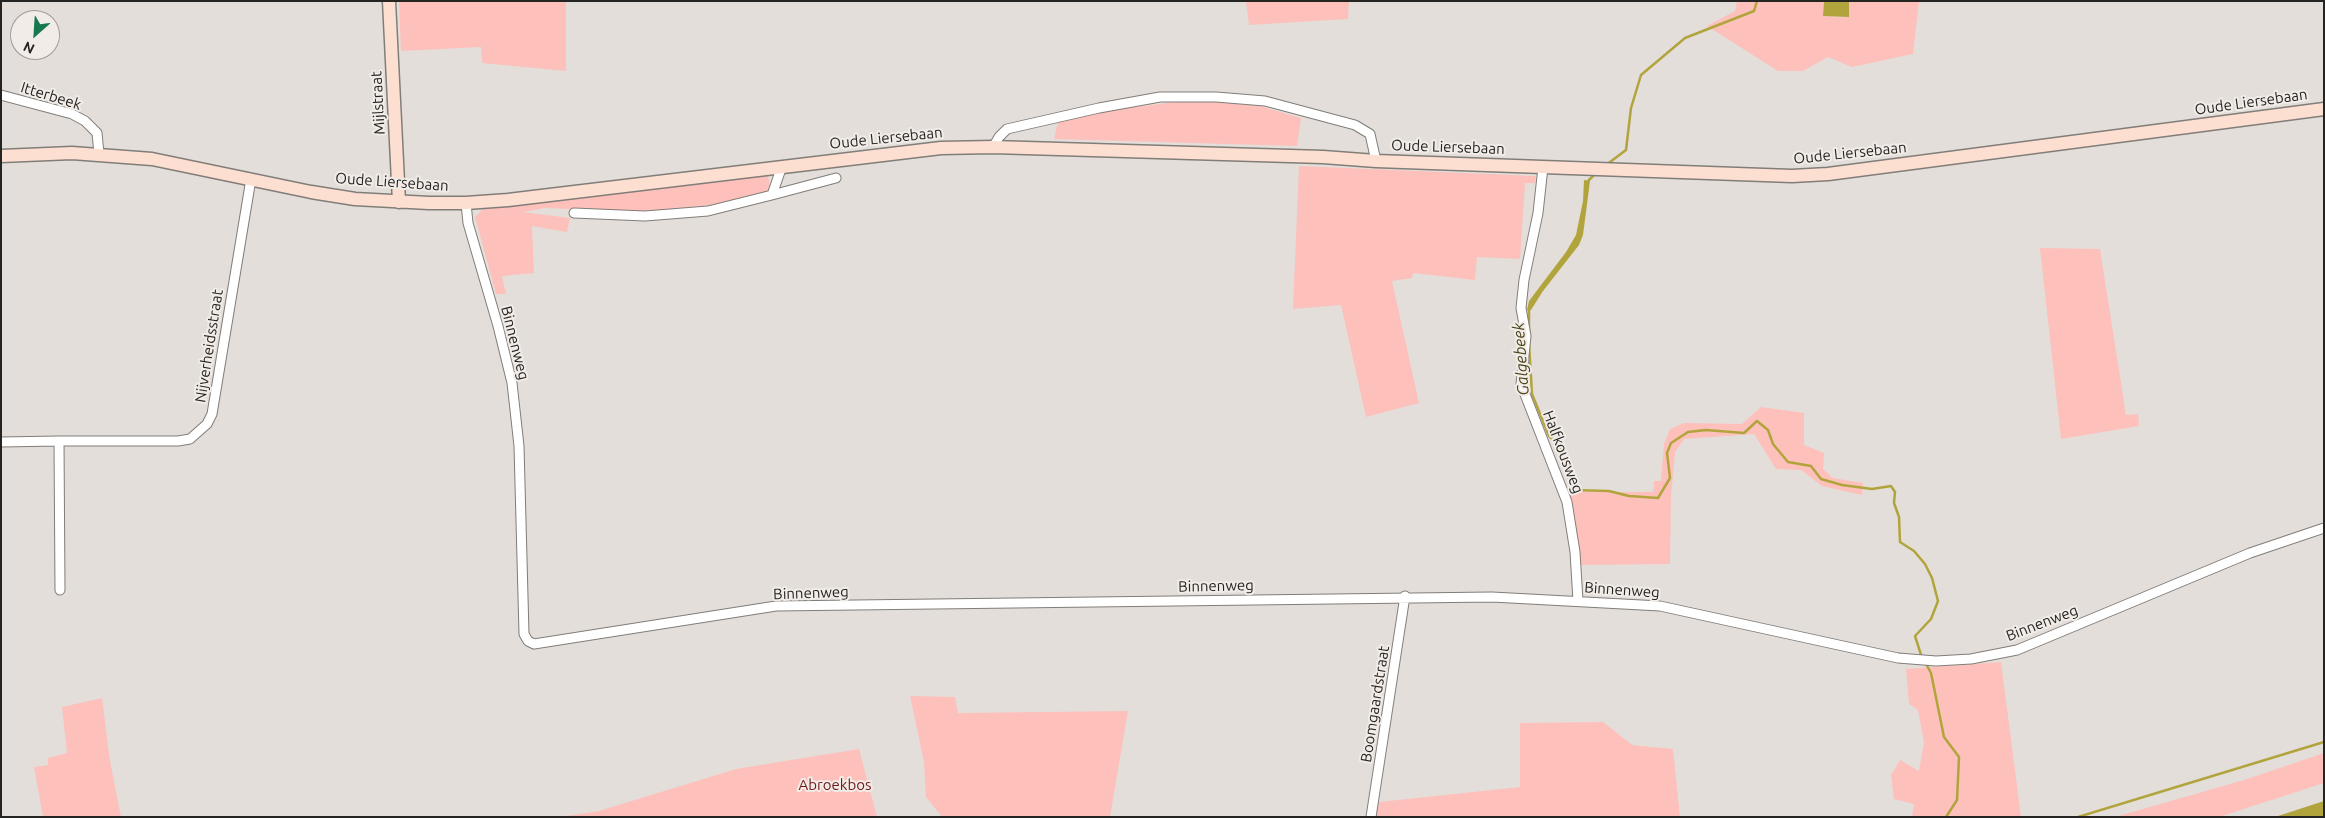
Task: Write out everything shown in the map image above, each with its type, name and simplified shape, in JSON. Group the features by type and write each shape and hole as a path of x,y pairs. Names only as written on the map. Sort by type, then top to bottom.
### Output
{"main road":[{"name":"Mijlstraat","path":"389,1 399,202"},
{"name":"Oude Liersebaan","path":"1,156 45,153 99,154 152,159 329,194 399,202 466,203 560,194 941,148 993,147 1318,157 1376,161 1792,176 1828,174 2324,109"}],"street":[{"name":"Itterbeek","path":"1,95 72,114 85,121 97,133 99,154"},
{"name":"Oude Liersebaan","path":"993,147 1007,129 1059,119 1099,108 1160,96 1216,97 1265,101 1355,125 1370,134 1376,161"},
{"path":"772,195 782,166"},
{"name":"Halfkousweg","path":"1543,167 1538,213 1524,280 1521,308 1526,336 1522,384 1568,502 1575,552 1578,601"},
{"path":"574,213 645,216 708,211 836,178"},
{"name":"Nijverheidsstraat","path":"1,442 178,441 190,439 207,424 212,414 251,179"},
{"name":"Binnenweg","path":"466,203 468,223 498,326 512,383 519,446 524,634 528,641 534,644 776,606 1405,596 1492,597 1660,606 1898,658 1971,659 2017,650 2250,553 2324,528"},
{"path":"59,441 60,590"},
{"name":"Boomgaardstraat","path":"1371,817 1405,596"}],"green space":[{"path":"399,1 566,1 566,71 482,63 481,47 401,51"},
{"path":"1246,1 1349,1 1348,19 1249,25"},
{"path":"1737,1 1824,1 1823,16 1848,17 1849,1 1919,1 1913,54 1852,67 1828,57 1803,71 1778,71 1707,26 1735,11"},
{"path":"1191,100 1260,106 1301,118 1297,146 1054,139 1058,122 1097,112"},
{"path":"1299,166 1536,176 1535,183 1525,183 1520,259 1477,257 1475,280 1413,273 1412,278 1392,281 1419,403 1366,417 1341,305 1293,309"},
{"path":"768,175 770,188 765,194 729,203 645,212 545,208 523,212 570,218 567,232 532,226 534,273 502,276 506,294 496,294 475,217 484,208"},
{"path":"2040,248 2100,249 2126,415 2138,414 2139,426 2061,439"},
{"path":"1761,407 1804,413 1804,445 1824,453 1823,469 1833,478 1863,483 1862,495 1822,486 1801,470 1776,469 1754,434 1684,439 1675,452 1671,497 1670,564 1580,565 1570,492 1653,492 1654,481 1661,481 1664,444 1670,429 1684,423 1742,424"},
{"path":"2001,662 2021,817 1912,817 1914,804 1894,799 1891,775 1900,760 1919,771 1924,742 1918,710 1909,704 1906,669"},
{"path":"910,696 955,697 958,713 1128,711 1110,817 942,817 926,797 924,762"},
{"path":"102,698 110,761 121,817 43,817 34,767 48,765 48,758 67,753 62,707"},
{"path":"1603,722 1632,745 1673,749 1680,817 1376,817 1379,802 1520,787 1520,723"},
{"name":"Abroekbos","path":"859,749 877,817 560,817 599,811 736,769"},
{"path":"2324,753 2324,783 2219,817 2115,817 2244,780"}],"shaded area":[{"path":"1824,1 1849,1 1849,17 1823,16"},
{"path":"1584,180 1590,181 1583,235 1579,245 1543,291 1531,310 1527,310 1529,301 1566,252 1576,235 1583,201"},
{"path":"2324,801 2324,817 2275,817"}],"waterway":[{"name":"Galgebeek","path":"1606,165 1626,150 1631,108 1641,75 1685,38 1754,11 1757,1"},
{"name":"Galgebeek","path":"1586,183 1596,173"},
{"name":"Galgebeek","path":"1529,309 1529,331"},
{"name":"Galgebeek","path":"1529,344 1532,394 1549,436 1561,447 1572,490 1609,491 1629,496 1658,498 1670,478 1667,453 1671,443 1688,432 1706,430 1744,433 1757,421 1768,430 1773,444 1788,462 1811,466 1821,479 1842,485 1872,489 1891,486 1895,492 1894,503 1899,517 1900,542 1914,551 1925,564 1932,578 1938,601 1931,619 1915,636 1922,658"},
{"name":"Galgebeek","path":"1925,662 1931,673 1944,737 1959,757 1957,800 1946,817"},
{"path":"2078,817 2324,742"}]}
